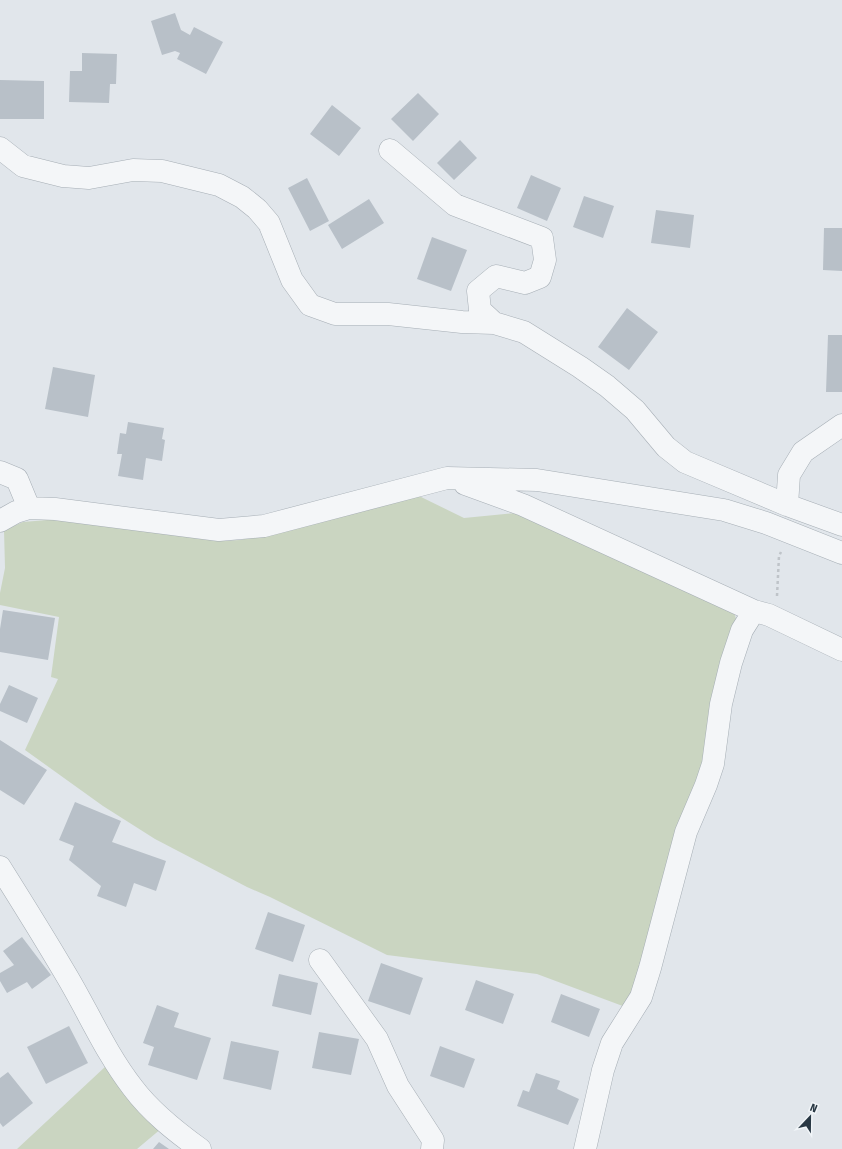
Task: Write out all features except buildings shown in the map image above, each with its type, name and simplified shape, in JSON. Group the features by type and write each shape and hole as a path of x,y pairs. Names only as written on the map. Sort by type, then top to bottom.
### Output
{"street":[{"path":"0,148 23,166 64,176 89,178 133,170 162,171 219,185 242,197 257,209 269,223 292,280 310,304 335,314 388,314 462,322 494,323 524,332 607,386 635,410 666,447 685,462 787,505 842,524"},
{"path":"390,150 455,205 542,238 544,260 540,278 525,283 496,276 478,291 480,310 494,323"},
{"path":"787,505 789,475 803,452 842,425"},
{"path":"0,472 17,479 29,508"},
{"path":"447,478 523,505 842,650"},
{"path":"0,521 16,512 29,508 55,509 219,530 264,526 447,478 544,481 724,510 766,522 842,553"},
{"path":"585,1149 603,1070 612,1043 641,997 686,832 706,785 713,764 721,704 731,663 742,630 762,613"},
{"path":"0,867 66,974 113,1059 133,1088 162,1119 200,1149"},
{"path":"320,960 377,1039 398,1086 433,1140 432,1149"}],"path":[{"path":"762,613 777,596 779,556 788,532"}],"green space":[{"path":"417,495 464,518 515,513 734,612 736,619 709,763 628,1008 537,974 387,955 247,887 155,839 103,806 25,750 58,679 51,677 59,617 0,605 0,593 5,568 4,530 23,522 59,519 218,541 240,540 336,518"},
{"path":"106,1066 162,1128 137,1149 17,1149"}]}
